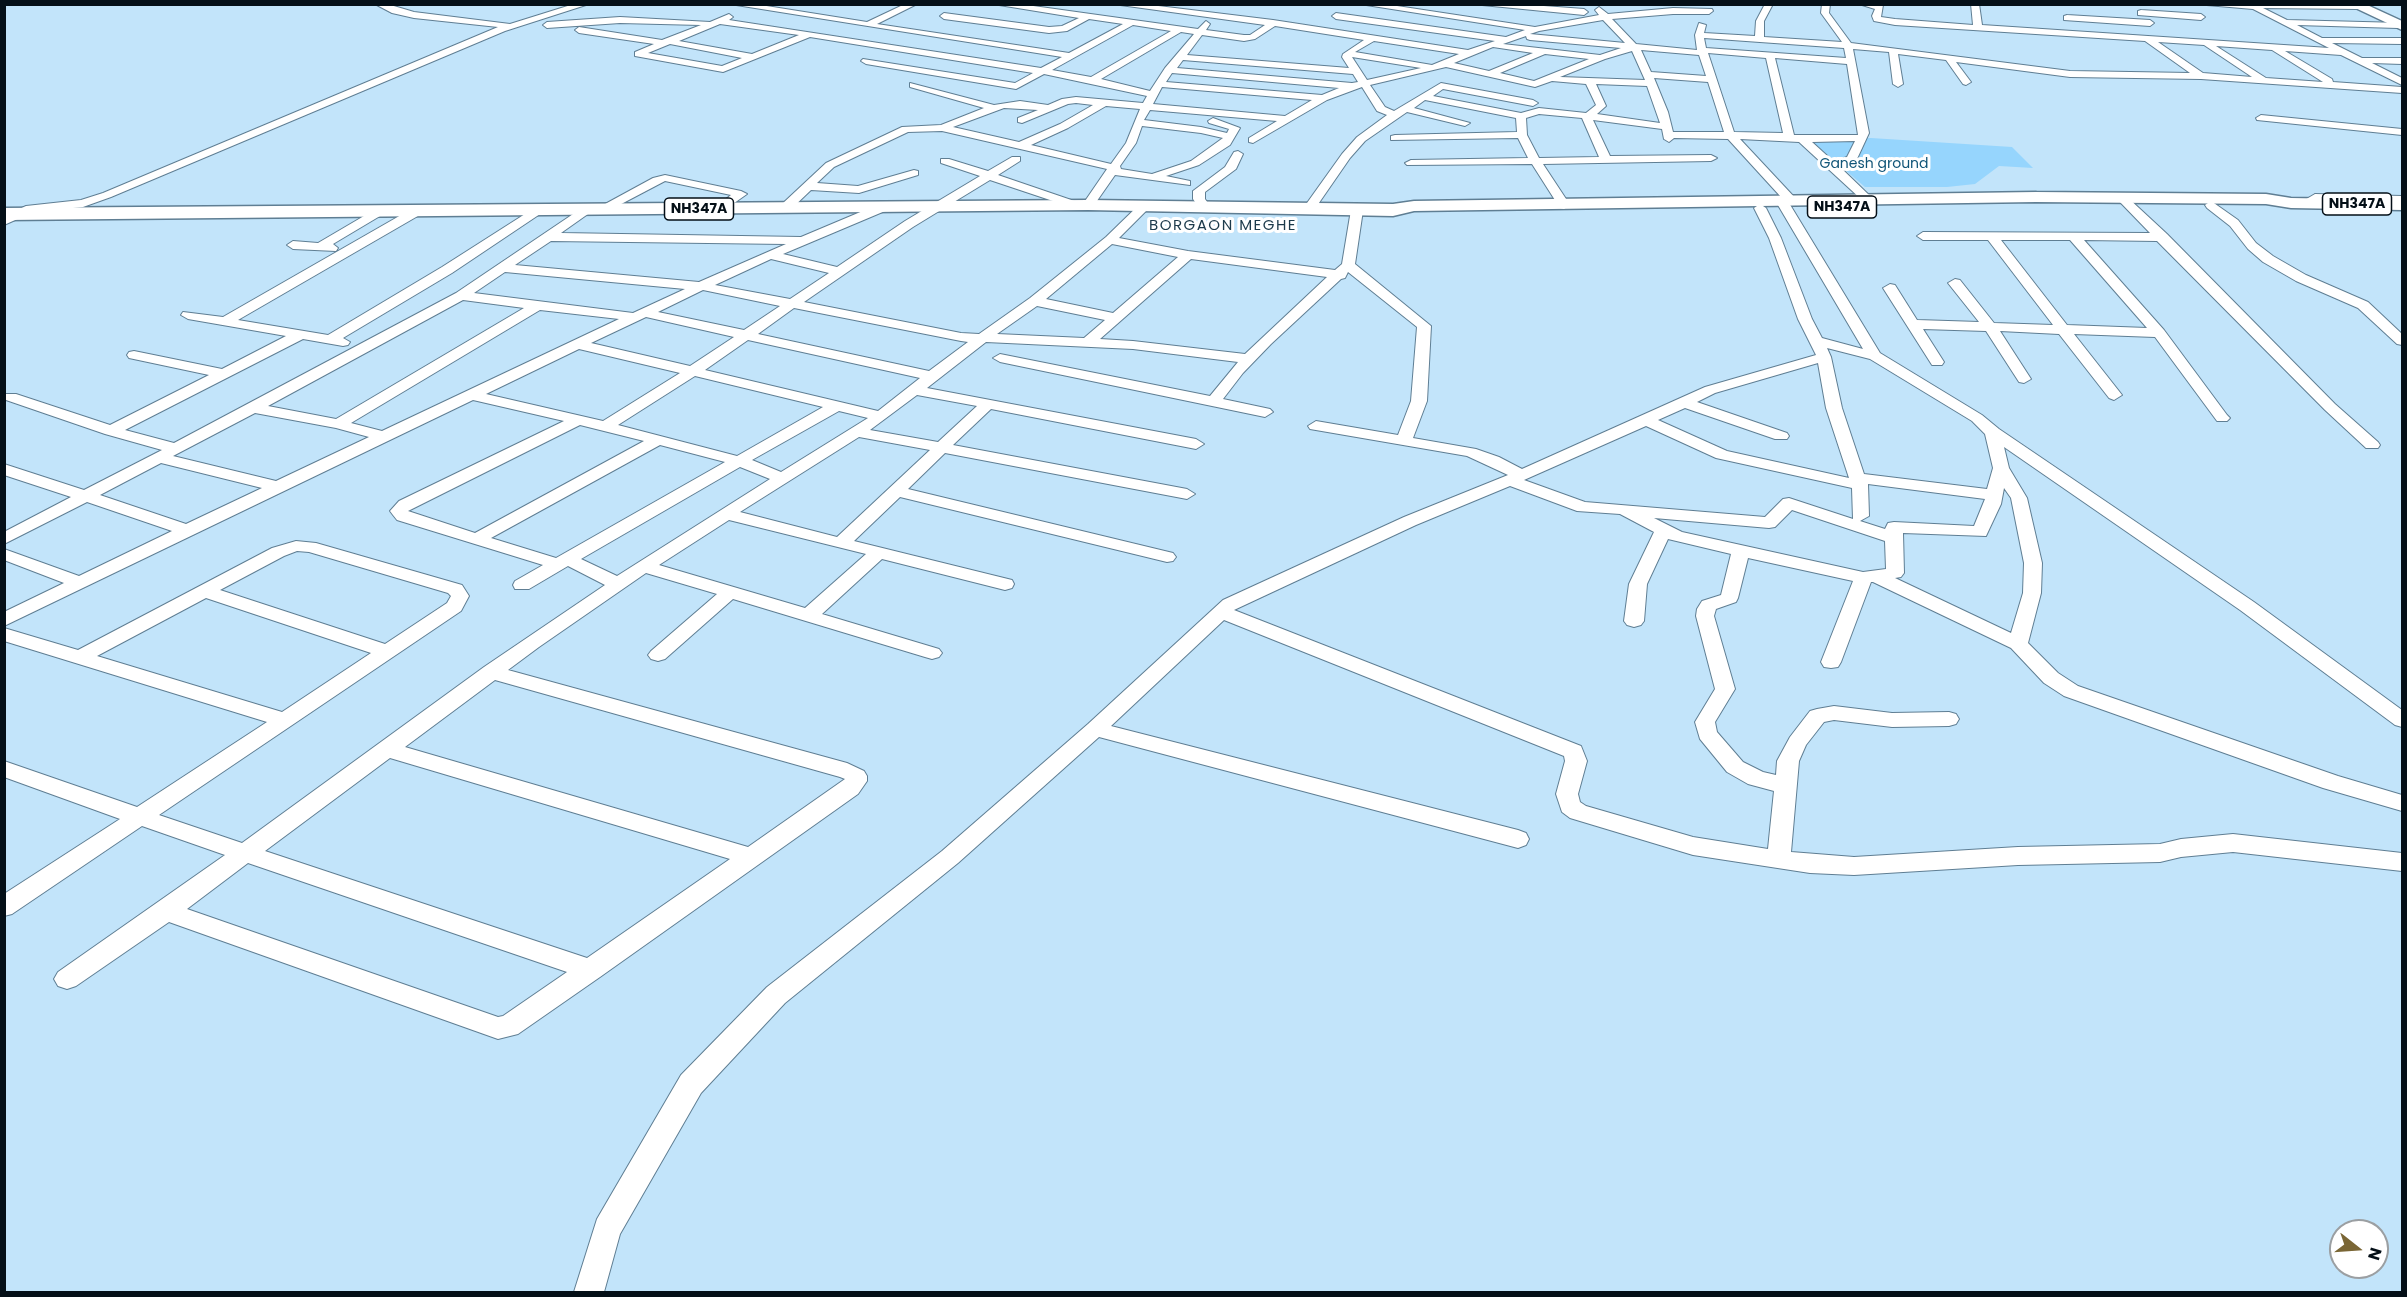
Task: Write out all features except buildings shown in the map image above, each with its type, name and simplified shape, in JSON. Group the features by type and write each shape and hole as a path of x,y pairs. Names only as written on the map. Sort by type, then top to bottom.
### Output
{"highway":[{"path":"2356,5 2401,27"},
{"path":"2356,5 2401,27"},
{"name":"NH347A","path":"9,216 381,210 1083,205 1393,210 1423,215 1760,208 1786,202 1866,198 2126,201 2279,207 2304,204"},
{"name":"NH347A","path":"1393,210 1414,206 2266,199 2304,204 2403,205"}],"street":[{"path":"379,4 395,11 414,15 514,26 621,20 715,22 936,53 1093,80 1152,94"},
{"path":"734,4 1071,56"},
{"path":"792,13 813,4"},
{"path":"867,25 913,4"},
{"path":"997,4 1250,38 1273,23"},
{"path":"1117,4 1273,23 1469,53"},
{"path":"945,161 1083,205 1115,169 1131,143 1152,94 1178,57 1194,44 1200,31 1220,4"},
{"path":"1364,4 1537,29"},
{"path":"1671,4 1688,10"},
{"path":"1759,38 1760,21 1769,4"},
{"path":"1826,4 1825,13 1848,45 1849,61 1863,127 1862,138 1849,162 1832,166"},
{"path":"1863,4 1891,8"},
{"path":"1975,4 1977,22"},
{"path":"2135,10 2204,20 2188,4"},
{"path":"2199,4 2356,5"},
{"path":"9,216 30,209 83,203 107,195 514,26 583,5"},
{"path":"2250,5 2402,83"},
{"path":"756,6 638,54 718,70 732,67 809,35"},
{"path":"1475,7 1600,11 1712,8"},
{"path":"1880,7 1877,18 1896,26 1977,22 2229,45 2341,51 2403,51"},
{"path":"1712,8 1704,19 1699,35 1730,135 1786,202 1875,356"},
{"path":"920,32 971,9"},
{"path":"1317,30 1346,10"},
{"path":"2135,10 2164,40"},
{"path":"1253,140 1284,119 1323,98 1353,86 1442,66 1488,45 1600,11"},
{"path":"1600,11 1634,46 1642,60 1668,131 1669,142 1681,159"},
{"path":"2265,14 2378,15"},
{"path":"944,16 1057,30 1087,16"},
{"path":"1336,16 1506,39"},
{"path":"1966,16 1977,22"},
{"path":"2067,18 2163,27"},
{"path":"2282,21 2401,27"},
{"path":"866,61 1011,87 1020,86 1133,22"},
{"path":"550,25 752,57"},
{"path":"2304,31 2401,27"},
{"path":"1093,80 1180,28"},
{"path":"747,38 769,29"},
{"path":"1699,35 1848,45 1893,45"},
{"path":"1842,35 1949,58 2070,74 2201,76 2334,84 2402,83"},
{"path":"2218,35 2229,45"},
{"path":"1519,36 1849,61"},
{"path":"1344,56 1373,38"},
{"path":"907,68 967,39"},
{"path":"2147,39 2201,76"},
{"path":"2322,40 2403,41"},
{"path":"715,51 737,42"},
{"path":"2206,43 2262,79"},
{"path":"1394,61 1415,44"},
{"path":"1488,45 1602,57"},
{"path":"1893,45 1898,84"},
{"path":"1344,56 1442,66 1535,84 1634,46"},
{"path":"2275,48 2334,84"},
{"path":"1490,74 1542,52"},
{"path":"1770,54 1789,136"},
{"path":"1344,56 1366,83 1381,109 1395,115"},
{"path":"1178,57 1356,71"},
{"path":"1949,58 1966,82"},
{"path":"1642,60 1653,61"},
{"path":"2360,60 2403,60"},
{"path":"1696,65 1707,66"},
{"path":"1168,70 1353,86"},
{"path":"2380,70 2403,70"},
{"path":"1546,80 1711,79"},
{"path":"1587,117 1601,106 1590,81"},
{"path":"1159,84 1323,98"},
{"path":"1535,84 1522,135 1535,161 1564,205"},
{"path":"913,85 994,108"},
{"path":"1308,210 1361,139 1395,115 1444,86 1528,110"},
{"path":"1424,97 1557,112 1668,131 1789,136 1802,139 1862,138"},
{"path":"1022,120 1070,100 1103,103 1142,115 1228,124 1236,128 1231,137 1216,151 1195,163 1156,176"},
{"path":"1022,145 1064,126 1103,103"},
{"path":"942,128 994,108 1011,104 1048,108"},
{"path":"1406,109 1465,123"},
{"path":"1142,115 1284,119"},
{"path":"1587,117 1588,124 1606,160"},
{"path":"2261,118 2403,132"},
{"path":"785,208 806,186 841,158 901,130 942,128 1022,145 1115,169 1186,183"},
{"path":"1395,138 1522,135"},
{"path":"1802,139 1866,198"},
{"path":"1204,206 1199,199 1199,192 1230,169 1238,154"},
{"path":"1411,163 1711,158"},
{"path":"605,426 692,372 837,271 1016,159"},
{"path":"806,186 859,190 914,173"},
{"path":"4,539 369,348 461,296 596,209 657,180 665,178 741,194 720,208"},
{"path":"2304,204 2315,198 2403,200"},
{"path":"2126,201 2330,407 2372,446"},
{"path":"2304,204 2342,211 2403,212"},
{"path":"2211,205 2234,223 2252,246 2268,259 2301,278 2363,305 2403,341"},
{"path":"67,979 165,911 491,672 618,584 880,416 1035,301 1110,240 1146,206"},
{"path":"4,620 577,344 770,255 881,208"},
{"path":"1760,208 1805,319 1820,349 1834,408 1859,482 1860,516"},
{"path":"320,247 381,210"},
{"path":"226,321 419,210"},
{"path":"331,339 447,270 540,210"},
{"path":"1213,402 1248,359 1344,270 1357,210"},
{"path":"1923,236 2163,237"},
{"path":"1991,236 2114,395"},
{"path":"551,237 804,240"},
{"path":"2074,237 2159,333 2222,418"},
{"path":"1110,240 1188,255 1344,270 1424,326 1419,401 1415,416 1403,441"},
{"path":"293,245 352,250"},
{"path":"770,255 837,271"},
{"path":"1088,342 1188,255"},
{"path":"503,268 701,286 937,334 1088,342 1184,350 1248,359"},
{"path":"1955,283 1990,327 2024,379"},
{"path":"1890,288 1936,363"},
{"path":"461,296 536,306 640,315 747,335 931,376"},
{"path":"1035,301 1116,318"},
{"path":"338,424 536,306"},
{"path":"188,315 331,339 369,348"},
{"path":"1912,324 2159,333"},
{"path":"111,430 302,334"},
{"path":"577,344 834,407 880,416"},
{"path":"589,1293 606,1229 691,1084 776,995 950,857 1095,729 1230,604 1389,531 1515,478 1710,390 1820,349 1875,356 1959,407 2247,606 2403,720"},
{"path":"134,355 224,375"},
{"path":"1000,358 1265,412"},
{"path":"916,390 1196,444"},
{"path":"472,395 739,460 782,478"},
{"path":"11,397 178,449"},
{"path":"1683,402 1781,436"},
{"path":"843,541 988,404"},
{"path":"522,585 834,407"},
{"path":"254,408 338,424 386,437"},
{"path":"578,420 405,505 399,512 403,516 562,562 618,584"},
{"path":"1646,420 1722,455 1859,482 1994,495"},
{"path":"1316,426 1470,452 1494,460 1515,478 1583,507 1768,523 1789,503 1894,538"},
{"path":"857,432 1187,494"},
{"path":"1993,432 2001,468 2019,498 2033,563 2032,593 2018,644"},
{"path":"478,538 658,440"},
{"path":"160,458 281,487"},
{"path":"1869,577 1895,573 1894,528 1980,532 2001,468"},
{"path":"4,469 187,530"},
{"path":"897,491 1167,556"},
{"path":"1623,509 1676,536 1741,549 1790,563 1869,577 1967,618 2018,644 2051,678 2071,691 2399,807"},
{"path":"726,514 843,541 1005,584"},
{"path":"1634,621 1638,584 1664,530"},
{"path":"4,907 454,607 460,596 455,589 296,546 278,552 80,657"},
{"path":"1741,549 1729,598 1709,605 1706,609 1705,616 1725,689 1705,722 1707,734 1735,767 1756,778 1785,786"},
{"path":"808,616 880,551"},
{"path":"4,554 81,583"},
{"path":"644,566 932,653"},
{"path":"1831,662 1869,577"},
{"path":"204,591 388,652"},
{"path":"658,655 730,592"},
{"path":"1222,612 1573,751 1575,761 1567,794 1570,806 1578,812 1693,846 1810,864 1854,866 2018,856 2160,853 2181,848 2233,843 2403,862"},
{"path":"4,634 285,720"},
{"path":"165,911 498,1028 509,1026 850,788 856,781 856,776 491,672"},
{"path":"1779,859 1788,761 1797,741 1817,716 1834,713 1892,720 1949,719"},
{"path":"1095,729 1518,839"},
{"path":"386,749 752,857"},
{"path":"4,769 591,970"}],"green space":[{"name":"Ganesh ground","path":"1871,138 2012,147 2033,168 1999,166 1975,184 1947,187 1865,187 1810,140"}],"district":[{"name":"BORGAON MEGHE","path":"1223,226"}]}
